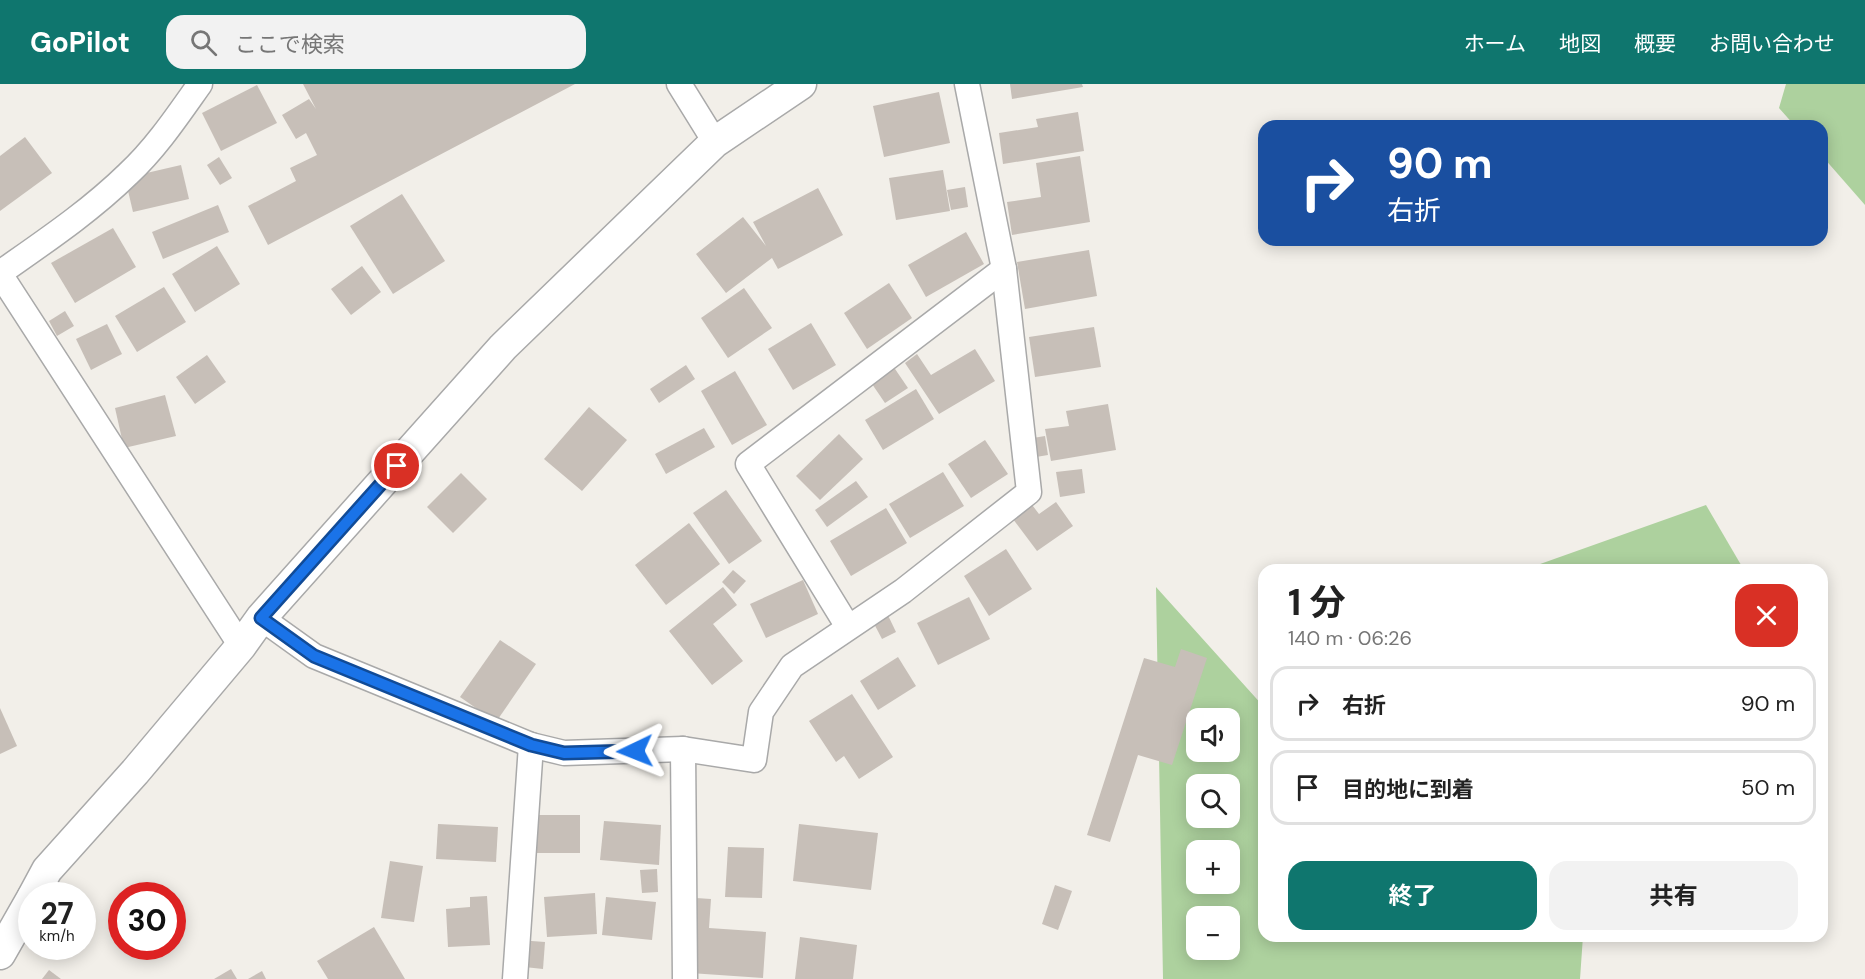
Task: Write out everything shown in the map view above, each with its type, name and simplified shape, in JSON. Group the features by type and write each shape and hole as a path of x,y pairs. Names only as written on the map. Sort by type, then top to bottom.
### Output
{"street":[{"path":"200,84 176,119 129,173 73,221 0,273 241,646"},
{"path":"679,84 715,142"},
{"path":"40,882 47,870 135,772 241,646 261,618 503,347 715,142 801,84"},
{"path":"261,618 314,656 531,745 564,753 683,749 754,760 761,712 792,666 903,591 1029,492 1004,268 967,84"},
{"path":"848,627 748,464 1004,268"},
{"path":"515,979 531,745"},
{"path":"683,749 684,979"},
{"path":"0,954 18,922"}],"green space":[{"path":"1786,84 1865,84 1865,205 1828,163 1828,120 1790,120 1779,108"},
{"path":"1706,505 1740,564 1540,564"},
{"path":"1156,587 1258,700 1258,942 1583,942 1580,979 1163,979"}],"building":[{"path":"303,84 575,84 268,245 248,206 296,181 290,168 317,155 306,133 296,139 282,115 309,99 316,109"},
{"path":"1010,84 1082,84 1083,87 1012,99"},
{"path":"257,85 277,123 221,151 202,113"},
{"path":"939,92 950,143 884,157 873,106"},
{"path":"1078,112 1084,151 1003,164 999,133 1038,127 1036,119"},
{"path":"25,137 52,173 0,211 0,156"},
{"path":"1080,156 1090,222 1012,235 1007,202 1041,197 1036,163"},
{"path":"219,157 232,178 220,185 207,165"},
{"path":"181,165 189,199 133,212 125,178"},
{"path":"943,170 950,211 896,220 889,178"},
{"path":"965,187 968,207 951,210 947,190"},
{"path":"818,188 843,235 778,269 772,258 726,293 696,254 743,217 766,246 753,222"},
{"path":"402,194 445,261 393,294 350,226"},
{"path":"218,205 229,232 163,259 152,232"},
{"path":"113,228 136,267 75,303 51,263"},
{"path":"966,232 984,264 926,297 908,265"},
{"path":"217,246 240,284 195,312 172,274"},
{"path":"1089,250 1097,296 1025,309 1017,262"},
{"path":"362,266 381,292 351,315 331,289"},
{"path":"889,283 912,318 867,349 844,313"},
{"path":"164,287 186,322 137,352 115,316"},
{"path":"744,288 772,328 728,358 701,318"},
{"path":"65,311 74,326 57,336 49,321"},
{"path":"811,323 836,365 793,390 768,349"},
{"path":"107,324 122,354 91,370 76,339"},
{"path":"1094,327 1101,367 1035,377 1029,337"},
{"path":"975,349 995,381 939,414 905,363 917,354 931,375"},
{"path":"207,355 226,382 195,404 176,377"},
{"path":"686,365 695,379 659,403 650,389"},
{"path":"893,366 908,388 885,403 870,381"},
{"path":"735,371 767,425 732,445 701,391"},
{"path":"916,389 934,419 883,450 865,420"},
{"path":"165,395 176,436 124,448 115,408"},
{"path":"1108,404 1116,450 1051,461 1045,429 1069,426 1066,411"},
{"path":"589,407 627,440 582,491 544,459"},
{"path":"704,428 715,447 666,474 655,454"},
{"path":"839,434 863,459 820,500 796,476"},
{"path":"1045,436 1048,455 1036,457 1033,438"},
{"path":"985,440 1008,474 971,498 948,464"},
{"path":"1082,469 1085,493 1060,497 1056,472"},
{"path":"943,472 964,506 910,538 889,504"},
{"path":"461,473 487,499 453,533 427,507"},
{"path":"856,481 868,497 827,527 815,510"},
{"path":"726,490 762,541 729,564 693,513"},
{"path":"1026,497 1039,514 1056,502 1073,526 1037,551 1007,511"},
{"path":"886,508 907,543 851,576 830,541"},
{"path":"689,523 720,564 666,605 635,565"},
{"path":"1006,549 1032,589 989,616 964,576"},
{"path":"733,570 746,581 734,594 722,582"},
{"path":"803,580 818,614 766,638 750,604"},
{"path":"723,587 737,605 713,624 743,661 712,685 669,631"},
{"path":"969,597 990,639 938,665 917,623"},
{"path":"884,607 896,632 882,639 869,614"},
{"path":"500,640 536,664 496,722 460,697"},
{"path":"1181,649 1207,658 1191,708 1186,708 1186,722 1172,765 1138,755 1110,842 1087,835 1144,658 1175,667"},
{"path":"898,657 916,686 878,710 860,681"},
{"path":"852,694 893,757 859,779 844,756 836,762 809,721"},
{"path":"0,708 17,746 0,754"},
{"path":"535,815 580,815 580,853 535,853"},
{"path":"604,821 661,825 659,865 600,860"},
{"path":"438,824 498,827 496,862 436,859"},
{"path":"799,824 878,833 871,890 793,881"},
{"path":"728,847 764,848 762,898 725,897"},
{"path":"390,861 423,866 414,922 381,918"},
{"path":"657,869 658,892 642,893 640,870"},
{"path":"1055,885 1072,891 1058,930 1042,924"},
{"path":"595,893 597,934 547,937 544,897"},
{"path":"487,896 490,945 448,947 446,909 470,907 470,897"},
{"path":"606,897 656,902 652,940 602,935"},
{"path":"696,898 711,899 709,928 766,932 763,978 690,973"},
{"path":"374,927 405,979 328,979 317,961"},
{"path":"800,937 857,945 853,979 795,979"},
{"path":"518,940 545,942 543,969 515,966"},
{"path":"231,969 237,979 214,979"},
{"path":"49,970 61,979 42,979"},
{"path":"262,971 266,979 248,979"}],"route":[{"path":"397,466 261,618 314,656 531,745 564,753 635,751"}]}
